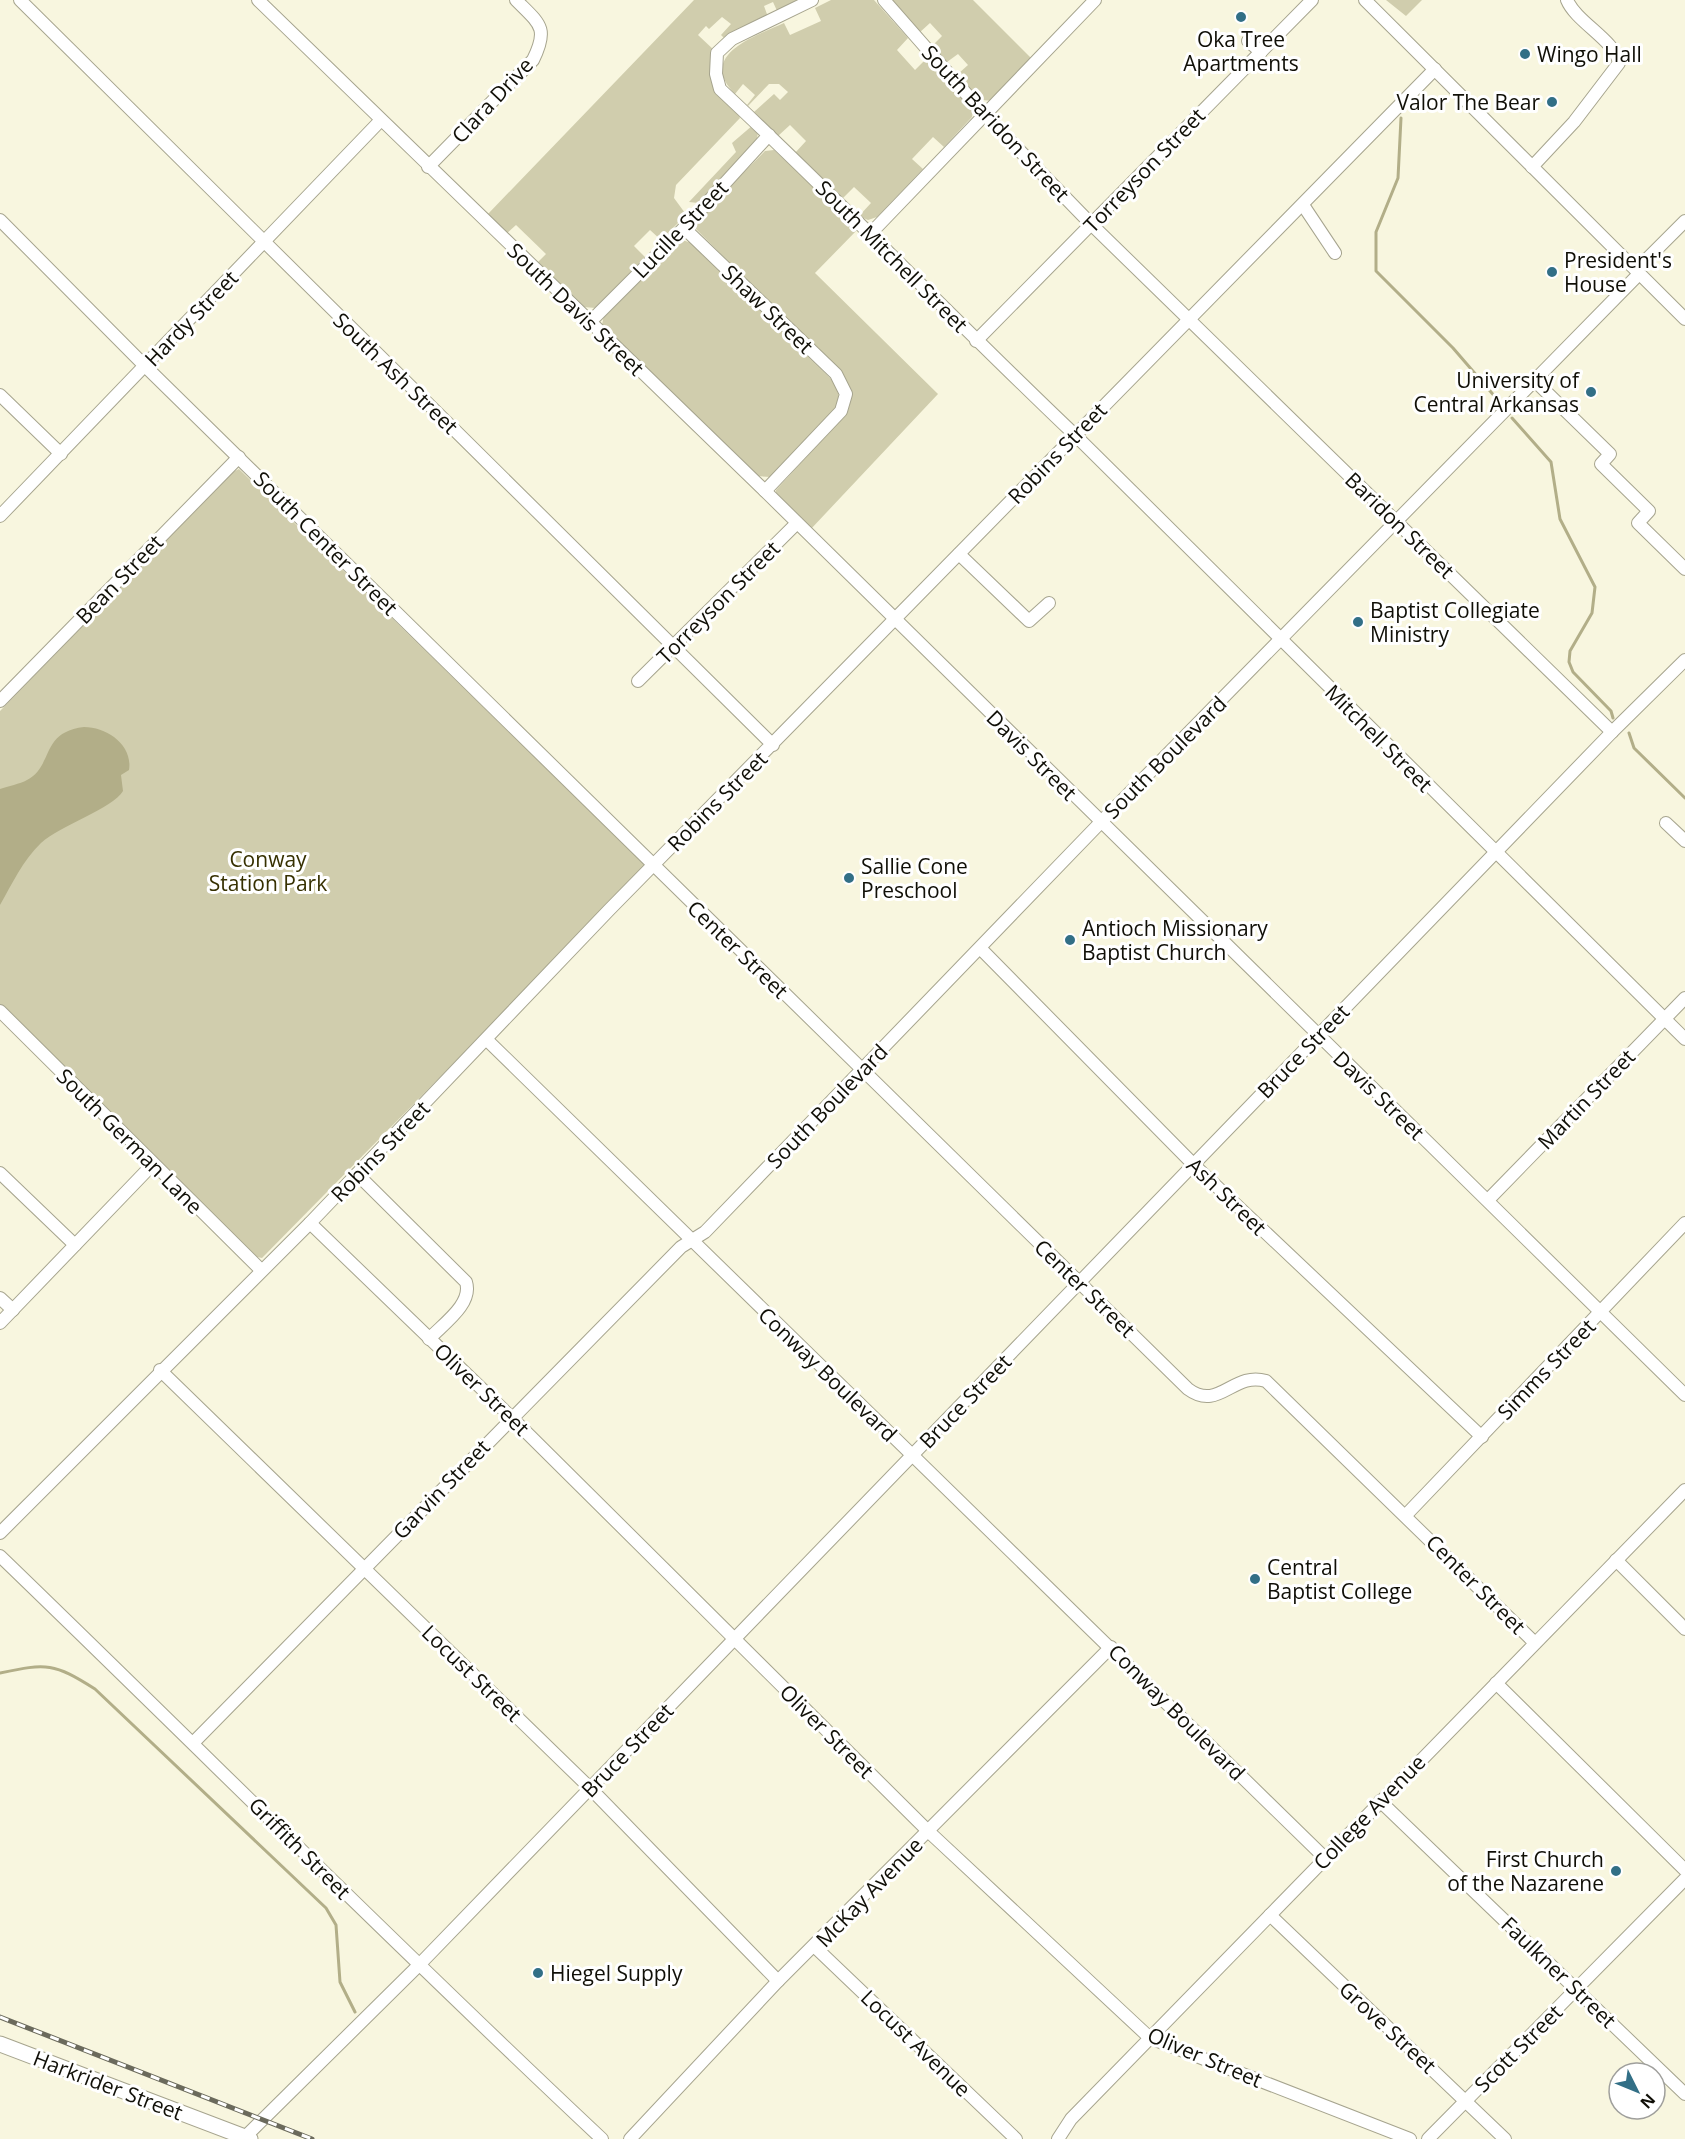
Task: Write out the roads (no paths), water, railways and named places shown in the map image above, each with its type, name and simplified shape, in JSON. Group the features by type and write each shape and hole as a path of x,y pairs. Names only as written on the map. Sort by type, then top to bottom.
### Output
{"main road":[{"name":"Harkrider Street","path":"0,2044 246,2138"}],"street":[{"name":"South Ash Street","path":"20,0 773,746"},
{"name":"South Davis Street","path":"258,0 894,619"},
{"name":"Clara Drive","path":"428,167 533,60 543,40 540,24 516,0"},
{"name":"South Mitchell Street","path":"812,0 732,39 717,53 716,74 720,89 871,233 976,341 1075,435"},
{"path":"871,233 1095,0"},
{"name":"Torreyson Street","path":"976,341 1312,0"},
{"path":"1365,0 1685,319"},
{"path":"1532,167 1574,122 1619,63 1612,49 1576,13 1567,0"},
{"name":"South Baridon Street","path":"884,1 984,114 1091,224 1188,318"},
{"path":"1248,41 1261,52"},
{"name":"Robins Street","path":"0,1533 160,1370 310,1223 652,866 773,746 1188,318 1303,205 1435,69"},
{"name":"Hardy Street","path":"0,516 381,120"},
{"name":"Lucille Street","path":"590,322 684,228 769,135"},
{"path":"1303,205 1335,253"},
{"name":"South Center Street","path":"0,220 652,866"},
{"name":"South Boulevard","path":"691,1240 705,1232 1100,823 1397,523 1535,381 1685,221"},
{"name":"Shaw Street","path":"684,228 836,374 846,394 840,411 765,491"},
{"name":"Baridon Street","path":"1188,318 1612,732"},
{"path":"1535,381 1610,454 1601,464 1649,511 1638,523 1685,569"},
{"path":"0,395 61,454"},
{"name":"Mitchell Street","path":"1075,435 1685,1039"},
{"name":"Bean Street","path":"0,701 239,457"},
{"name":"Torreyson Street","path":"638,681 797,523"},
{"path":"958,555 1029,621 1049,603"},
{"name":"Davis Street","path":"894,619 1685,1395"},
{"name":"Bruce Street","path":"246,2138 418,1966 1612,732 1685,660"},
{"path":"1666,823 1685,841"},
{"name":"Center Street","path":"652,866 1197,1396 1207,1398 1243,1380 1256,1378 1266,1381 1407,1515 1535,1643"},
{"name":"Ash Street","path":"981,948 1193,1164 1482,1437"},
{"name":"Martin Street","path":"1488,1200 1685,998"},
{"name":"South German Lane","path":"0,1011 261,1270"},
{"name":"Conway Boulevard","path":"487,1040 1325,1858"},
{"path":"0,1323 153,1164"},
{"path":"0,1173 75,1245"},
{"path":"357,1174 466,1282 468,1289 462,1304 429,1338"},
{"name":"Oliver Street","path":"310,1223 511,1417 928,1831 1150,2038 1410,2139"},
{"name":"Simms Street","path":"1407,1515 1685,1223"},
{"name":"Garvin Street","path":"194,1742 511,1417 681,1247 691,1240"},
{"path":"0,1298 13,1310"},
{"name":"Locust Street","path":"160,1370 590,1788 778,1982"},
{"name":"College Avenue","path":"1058,2139 1071,2119 1685,1490"},
{"name":"Griffith Street","path":"0,1556 194,1742 418,1966 602,2139"},
{"path":"1616,1560 1685,1629"},
{"name":"McKay Avenue","path":"630,2139 778,1982 1111,1647"},
{"path":"1496,1683 1685,1870"},
{"name":"Faulkner Street","path":"1380,1801 1685,2094"},
{"name":"Scott Street","path":"1428,2139 1685,1880"},
{"name":"Grove Street","path":"1269,1915 1505,2139"},
{"name":"Locust Avenue","path":"815,1947 1016,2139"}],"waterway":[{"path":"1401,118 1398,178 1376,232 1376,271 1453,348 1503,406"},
{"path":"1512,418 1551,462 1560,519 1595,587 1592,613 1570,651 1569,662 1573,672 1611,711 1613,718"},
{"path":"1629,733 1634,748 1685,798"},
{"path":"0,1673 50,1667 69,1674 95,1689 326,1908 336,1925 340,1982 355,2012"}],"railway":[{"path":"0,2017 312,2139"}],"place":[{"name":"Oka Tree Apartments","path":"1241,17"},
{"name":"Wingo Hall","path":"1525,54"},
{"name":"Valor The Bear","path":"1552,102"},
{"name":"President's House","path":"1552,272"},
{"name":"University of Central Arkansas","path":"1591,392"},
{"name":"Baptist Collegiate Ministry","path":"1358,622"},
{"name":"Sallie Cone Preschool","path":"849,878"},
{"name":"Antioch Missionary Baptist Church","path":"1070,940"},
{"name":"Central Baptist College","path":"1255,1579"},
{"name":"First Church of the Nazarene","path":"1616,1871"},
{"name":"Hiegel Supply","path":"538,1973"}],"park label":[{"name":"Conway Station Park","path":"268,871"}]}
